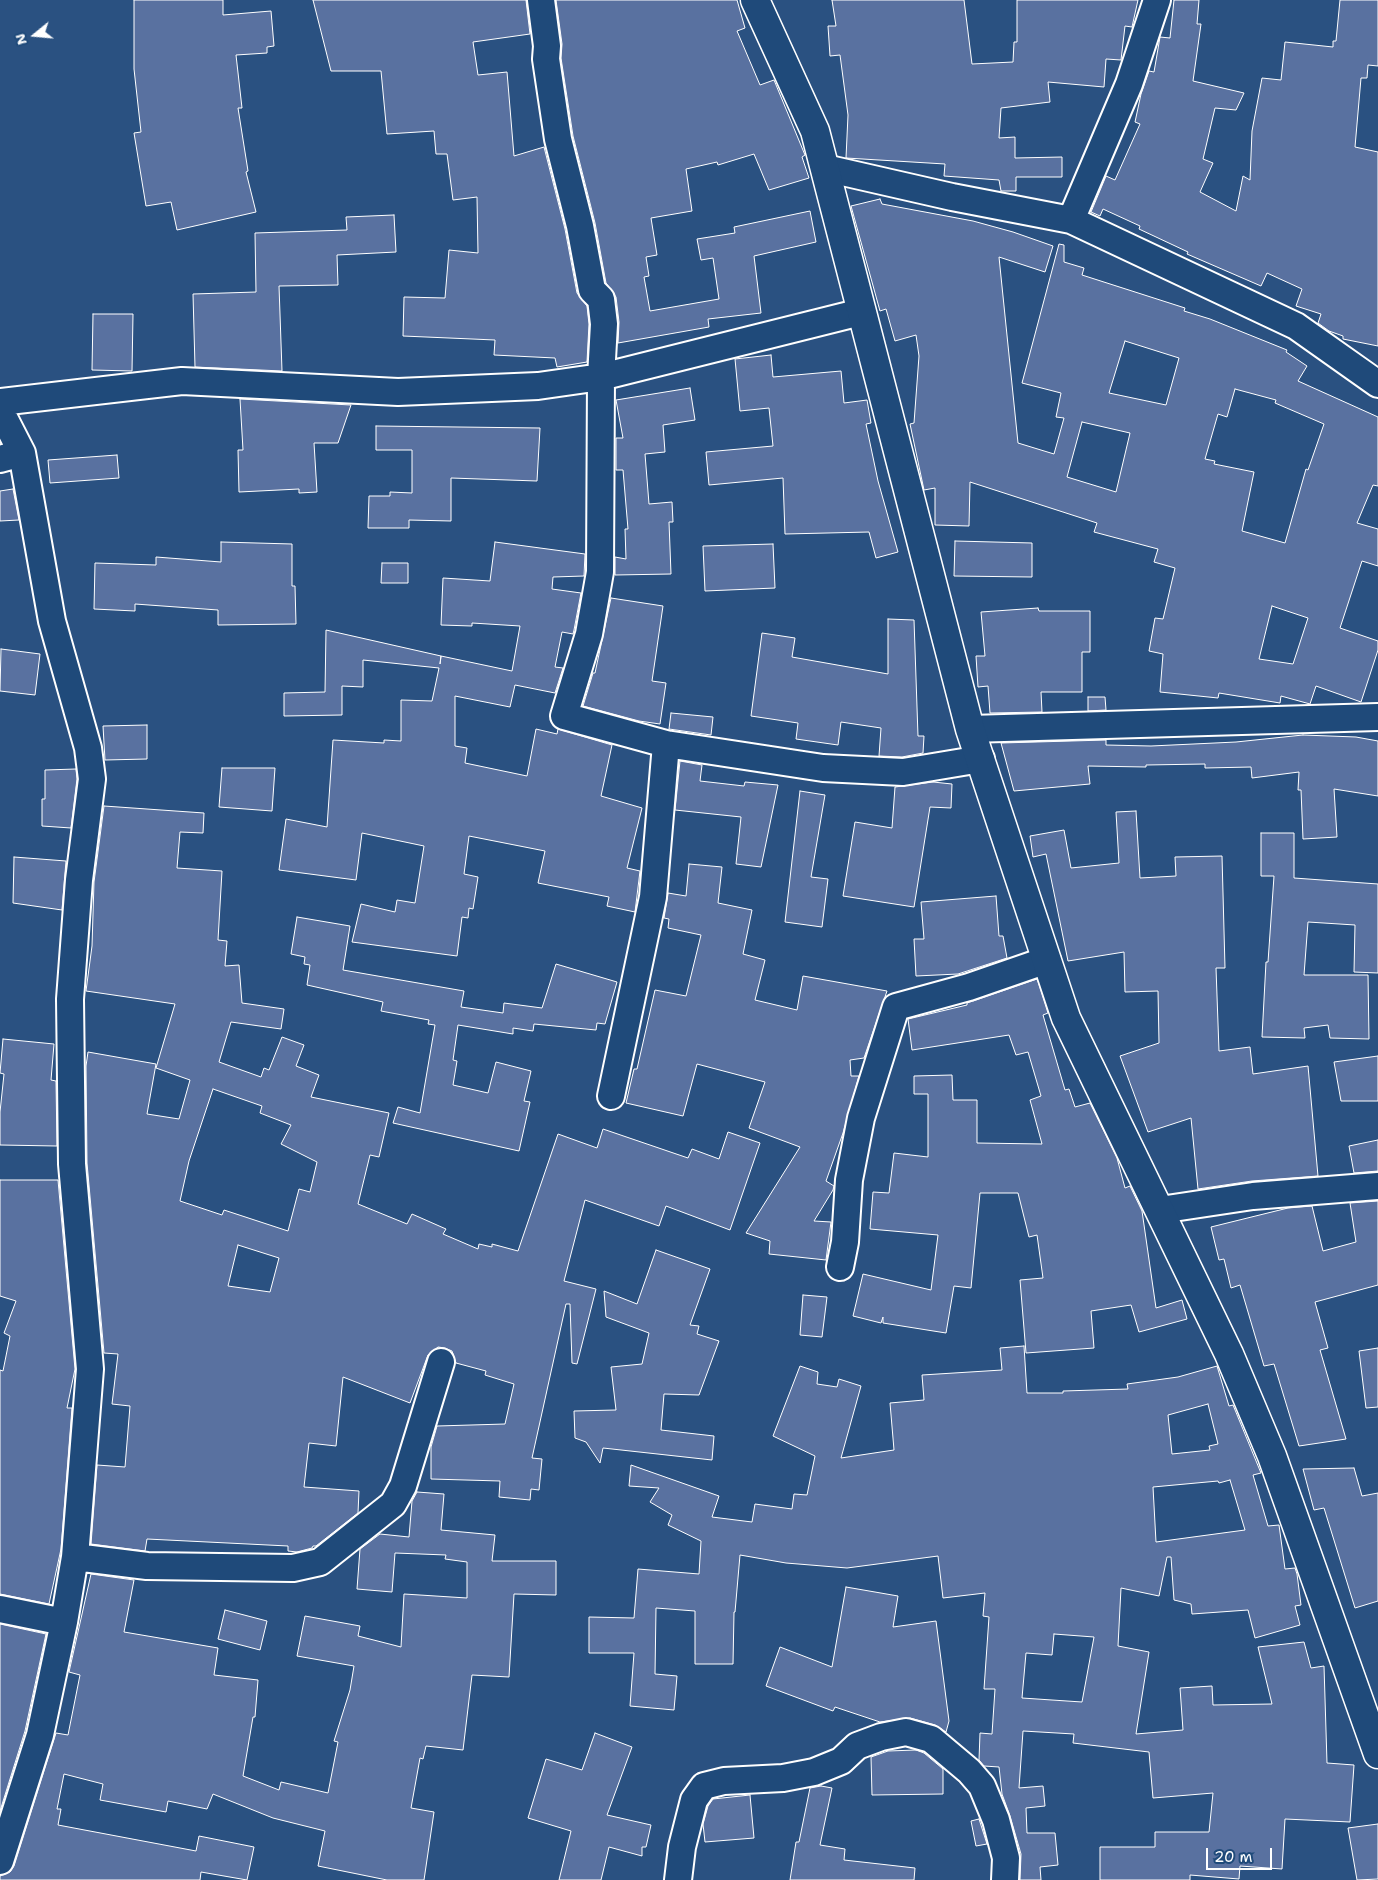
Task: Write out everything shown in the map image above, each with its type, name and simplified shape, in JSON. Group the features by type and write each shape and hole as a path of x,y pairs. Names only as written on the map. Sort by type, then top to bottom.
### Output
{"main road":[{"path":"754,0 815,131 970,729 1066,1018 1229,1354 1272,1456 1378,1754"}],"street":[{"path":"542,0 547,46 546,60 558,139 580,226 592,290 600,299 604,324 601,378 600,572 589,634 564,716 666,744 823,768 903,772 981,759"},
{"path":"1071,220 1129,84 1157,0"},
{"path":"825,168 952,197 1071,220 1296,326 1378,384"},
{"path":"0,402 182,381 398,392 538,386 601,378 861,312"},
{"path":"0,410 52,621 88,748 92,779 79,880 70,999 72,1164 90,1369 75,1557 64,1622 40,1735 0,1861"},
{"path":"970,729 1378,717"},
{"path":"611,1096 653,897 666,744"},
{"path":"840,1267 845,1242 850,1180 861,1118 896,1007 969,987 1047,960"},
{"path":"1160,1210 1252,1196 1378,1186"},
{"path":"75,1557 147,1566 293,1568 320,1562 393,1504 403,1486 441,1362"},
{"path":"0,1608 64,1622"},
{"path":"678,1880 682,1847 694,1800 704,1786 724,1782 783,1778 814,1772 841,1761 857,1746 881,1736 906,1732 931,1739 969,1771 982,1786 996,1820 1006,1858 1005,1880"}],"building":[{"path":"134,0 223,0 223,15 271,11 274,46 267,47 267,53 236,55 242,108 238,108 248,171 246,172 256,212 177,230 171,202 146,206 134,133 141,132 134,69"},
{"path":"313,0 526,0 530,34 473,42 478,75 507,72 514,156 544,147 565,229 577,293 587,306 589,324 587,362 557,367 555,358 494,355 495,340 403,336 404,297 445,298 449,250 478,253 477,197 453,200 447,154 436,154 434,131 387,134 381,71 331,71"},
{"path":"556,0 737,0 745,28 737,31 760,85 774,80 805,155 802,157 809,178 769,190 754,154 718,165 717,162 686,169 692,211 651,218 657,255 646,257 649,276 644,277 650,311 719,299 713,258 701,260 697,239 735,233 734,227 810,211 816,242 754,256 761,313 708,319 709,327 618,343 619,322 616,297 606,283 595,223 573,136 561,58 562,44"},
{"path":"832,0 964,0 972,64 1013,62 1014,42 1017,42 1017,0 1138,0 1132,27 1125,26 1121,60 1106,59 1104,87 1048,82 1050,102 1001,108 999,138 1015,137 1015,158 1062,157 1062,177 1016,177 1016,191 1001,191 999,180 944,176 945,164 846,158 848,115 840,55 830,56 828,26 836,26"},
{"path":"1174,0 1199,0 1197,24 1201,24 1193,81 1244,93 1236,110 1215,108 1203,159 1213,163 1200,192 1236,211 1243,176 1250,180 1252,131 1262,78 1281,80 1285,42 1333,47 1333,41 1336,41 1340,0 1378,0 1378,66 1368,65 1367,78 1361,78 1355,147 1378,152 1378,346 1343,339 1343,336 1329,331 1318,323 1321,314 1296,306 1302,289 1267,273 1261,286 1187,254 1188,252 1139,229 1140,226 1103,209 1100,216 1091,212 1106,176 1115,180 1140,124 1135,122 1141,94 1149,71 1154,72 1160,37 1170,38"},
{"path":"880,199 882,204 973,221 1053,246 1045,272 999,257 1018,443 1054,454 1064,418 1056,417 1061,393 1022,383 1059,244 1064,245 1064,262 1084,268 1082,275 1185,308 1184,311 1210,319 1287,350 1286,352 1307,366 1298,381 1378,417 1378,486 1373,485 1357,523 1378,529 1378,566 1362,561 1340,628 1378,641 1378,650 1361,702 1316,686 1310,704 1281,696 1280,703 1219,693 1218,698 1160,692 1163,654 1149,651 1155,618 1163,619 1175,568 1154,562 1158,549 1094,532 1097,523 970,482 969,526 935,525 935,488 924,490 910,424 914,423 919,356 916,335 895,341 886,309 880,311 851,206","holes":["1125,341 1179,358 1166,405 1109,393","1235,389 1276,400 1275,403 1324,424 1308,470 1306,469 1285,543 1242,531 1254,472 1214,464 1215,461 1205,459 1218,414 1227,417","1082,422 1130,433 1116,492 1067,477","1272,606 1308,618 1293,664 1259,659"]},
{"path":"394,215 396,252 337,255 338,285 279,286 282,371 195,367 193,294 256,292 255,233 347,230 346,217"},
{"path":"93,314 133,314 132,371 92,370"},
{"path":"771,355 773,377 841,371 844,403 867,400 871,423 866,424 878,481 898,552 876,558 869,532 785,534 783,478 709,485 706,452 773,446 769,408 740,411 735,359"},
{"path":"690,388 695,420 663,425 665,452 645,454 649,504 672,502 673,522 669,522 671,574 615,575 615,557 626,559 625,529 628,529 623,470 616,470 616,438 623,438 616,400"},
{"path":"240,399 351,405 338,443 314,443 317,492 299,493 299,489 239,492 238,450 243,450"},
{"path":"376,426 540,428 537,481 451,478 451,521 409,520 409,528 368,528 369,496 390,496 390,492 412,493 412,450 376,450"},
{"path":"117,455 119,478 50,483 48,460"},
{"path":"13,489 19,520 0,521 0,491"},
{"path":"955,541 1032,543 1032,577 954,576"},
{"path":"221,542 292,544 292,586 295,586 296,624 218,625 218,610 135,604 135,611 94,609 95,563 156,565 156,557 221,562"},
{"path":"495,542 585,554 584,576 553,577 552,589 581,593 573,634 562,632 555,667 563,668 555,693 515,685 510,707 455,696 455,746 467,748 465,763 527,776 536,729 557,734 558,729 612,745 601,796 642,808 627,868 640,871 635,912 607,906 609,897 538,883 545,851 469,836 464,874 478,877 473,909 469,908 468,918 462,917 457,956 352,942 361,904 395,912 397,900 415,903 424,846 362,833 356,880 279,870 286,819 327,827 333,740 384,743 384,740 401,741 401,700 432,701 439,668 363,660 363,687 342,686 342,715 284,716 284,693 325,692 326,630 512,671 520,626 472,623 472,626 441,625 443,578 490,581"},
{"path":"773,544 775,588 705,591 703,546"},
{"path":"382,563 408,563 408,583 381,583"},
{"path":"611,598 663,606 652,681 666,683 660,724 639,721 583,706 593,673 595,673"},
{"path":"1038,608 1039,611 1090,611 1090,652 1082,652 1082,692 1041,692 1042,712 990,713 988,686 978,687 976,656 985,656 981,612"},
{"path":"888,619 914,620 918,736 924,736 923,753 902,757 879,756 881,728 841,722 838,745 796,739 798,723 751,716 762,633 795,638 792,657 888,674"},
{"path":"1,649 40,654 35,695 0,691"},
{"path":"1088,697 1105,697 1106,710 1088,711"},
{"path":"671,713 713,717 711,735 669,729"},
{"path":"147,725 147,759 105,760 103,726"},
{"path":"1303,735 1356,737 1378,741 1378,796 1334,789 1337,837 1303,839 1301,790 1298,790 1299,772 1252,778 1251,767 1205,768 1205,764 1146,765 1146,767 1088,766 1090,784 1014,791 1001,743 1106,740 1106,745 1151,746 1236,742"},
{"path":"680,761 702,765 700,781 744,786 745,782 778,785 761,867 736,864 741,817 675,810"},
{"path":"222,768 275,768 272,811 219,807"},
{"path":"76,769 77,779 71,828 42,826 42,799 45,799 45,770"},
{"path":"933,782 952,784 951,808 930,807 914,907 843,896 855,822 892,828 895,787"},
{"path":"800,791 825,795 811,877 828,879 822,927 785,922"},
{"path":"104,806 204,813 203,833 180,832 177,868 222,871 218,940 227,941 225,966 239,965 242,1003 284,1009 281,1029 231,1022 219,1062 261,1077 264,1068 269,1070 282,1037 304,1045 296,1066 319,1075 311,1097 389,1113 379,1157 370,1155 358,1204 407,1224 412,1214 446,1229 443,1234 478,1249 479,1244 492,1247 492,1244 518,1251 558,1134 597,1148 603,1129 688,1158 692,1149 719,1159 728,1132 760,1143 730,1230 666,1206 659,1226 585,1200 564,1281 596,1289 577,1364 572,1363 570,1304 566,1304 532,1458 542,1459 539,1490 531,1489 530,1500 499,1497 500,1481 431,1479 431,1447 437,1426 505,1424 514,1384 485,1375 486,1371 456,1363 452,1351 438,1347 428,1355 410,1403 343,1377 336,1446 309,1443 304,1487 359,1491 358,1513 316,1546 297,1552 288,1551 288,1546 147,1539 145,1551 91,1544 97,1465 125,1467 130,1406 112,1404 118,1354 104,1353 87,1163 86,1066 88,1052 156,1064 147,1114 179,1119 190,1080 156,1068 175,1004 86,991 92,946 94,882","holes":["213,1089 262,1106 260,1113 291,1125 281,1144 317,1162 310,1192 299,1189 288,1231 224,1210 222,1215 180,1201 189,1161","238,1245 279,1258 270,1292 228,1286"]},
{"path":"1136,811 1140,878 1176,876 1175,857 1222,856 1225,968 1216,968 1219,1051 1250,1047 1253,1074 1308,1066 1318,1176 1252,1181 1198,1189 1191,1118 1148,1132 1120,1056 1159,1043 1158,991 1125,992 1124,952 1068,961 1046,854 1033,857 1030,836 1064,830 1071,868 1119,863 1116,812"},
{"path":"1261,833 1294,833 1294,878 1378,884 1378,973 1354,972 1355,925 1308,922 1304,975 1368,975 1369,1039 1330,1038 1328,1025 1304,1028 1305,1038 1262,1037 1266,962 1268,962 1274,876 1261,876"},
{"path":"14,857 66,861 62,910 13,903"},
{"path":"689,864 722,867 718,903 752,910 743,954 765,960 755,1000 797,1010 803,976 887,991 864,1058 850,1060 851,1076 859,1076 843,1133 826,1181 834,1186 833,1190 814,1221 831,1222 826,1260 769,1254 770,1241 746,1233 800,1147 749,1128 765,1082 697,1064 683,1116 626,1103 634,1069 637,1069 655,990 686,996 701,935 668,928 669,919 664,918 668,893 686,896"},
{"path":"996,896 999,936 1003,936 1007,958 958,974 916,976 914,939 924,939 921,902"},
{"path":"297,917 350,926 343,970 464,991 461,1007 503,1013 504,1003 542,1008 556,964 617,982 605,1024 597,1023 596,1030 534,1024 533,1031 513,1028 513,1034 458,1025 453,1060 457,1061 453,1085 488,1093 496,1062 531,1071 524,1101 530,1102 519,1151 393,1123 398,1107 420,1113 435,1025 428,1024 429,1020 381,1011 383,1002 307,985 310,965 304,964 305,957 291,954"},
{"path":"1037,979 1048,1013 1043,1015 1065,1090 1069,1089 1075,1107 1090,1103 1117,1158 1125,1188 1130,1186 1142,1211 1156,1308 1182,1300 1187,1319 1139,1332 1131,1305 1091,1311 1094,1348 1026,1353 1020,1280 1043,1278 1037,1235 1029,1237 1018,1193 980,1193 971,1288 954,1286 946,1333 883,1323 883,1317 881,1323 853,1316 863,1274 931,1290 938,1235 870,1229 873,1192 889,1193 894,1153 928,1157 928,1094 914,1094 914,1076 952,1075 953,1100 977,1100 977,1143 1042,1144 1030,1100 1041,1096 1028,1052 1016,1055 1009,1035 912,1050 908,1019 967,1005 967,1003"},
{"path":"3,1039 54,1044 51,1080 56,1081 57,1146 0,1145 0,1112 4,1074 0,1073"},
{"path":"1378,1056 1378,1101 1341,1101 1334,1062"},
{"path":"1378,1140 1378,1171 1354,1173 1349,1146"},
{"path":"0,1180 58,1180 75,1369 67,1408 72,1408 61,1549 49,1604 0,1594 0,1370 3,1371 10,1336 4,1333 16,1301 0,1296"},
{"path":"1378,1201 1378,1285 1315,1302 1328,1348 1320,1350 1346,1439 1299,1446 1274,1364 1264,1366 1240,1285 1231,1288 1224,1259 1219,1260 1211,1227 1288,1208 1312,1206 1323,1251 1356,1242 1350,1203"},
{"path":"656,1250 710,1269 690,1325 699,1326 697,1334 719,1341 699,1395 664,1394 661,1430 714,1436 712,1460 603,1448 600,1463 586,1442 575,1438 574,1411 616,1410 611,1367 642,1364 649,1333 606,1317 604,1291 637,1304"},
{"path":"803,1295 827,1297 822,1337 800,1335"},
{"path":"1024,1346 1027,1393 1128,1389 1127,1384 1178,1377 1217,1366 1229,1406 1233,1405 1261,1473 1253,1475 1268,1526 1279,1525 1285,1569 1295,1568 1297,1574 1301,1605 1295,1606 1300,1625 1255,1638 1248,1610 1192,1614 1191,1604 1174,1600 1171,1557 1167,1557 1159,1596 1121,1588 1118,1646 1149,1652 1136,1734 1183,1730 1180,1688 1212,1686 1213,1705 1272,1704 1258,1647 1304,1642 1311,1668 1324,1666 1327,1763 1354,1765 1350,1822 1285,1819 1282,1869 1240,1866 1239,1879 1190,1875 1190,1880 1100,1880 1100,1847 1155,1847 1155,1832 1209,1832 1213,1793 1153,1798 1149,1752 1073,1743 1074,1734 1023,1731 1019,1788 1043,1786 1045,1806 1026,1808 1027,1833 1055,1833 1058,1865 1040,1867 1041,1880 1020,1880 1021,1854 1002,1794 999,1767 984,1766 979,1760 980,1733 992,1734 995,1689 984,1689 989,1617 983,1616 985,1593 943,1598 938,1556 847,1568 786,1563 740,1555 734,1612 733,1664 695,1664 695,1611 656,1608 655,1674 677,1676 674,1710 630,1706 634,1653 589,1653 589,1617 634,1618 638,1569 699,1574 701,1541 668,1525 672,1515 650,1502 659,1488 629,1486 631,1465 719,1496 712,1517 752,1522 755,1504 792,1509 794,1494 807,1495 815,1456 773,1436 800,1366 818,1372 817,1384 837,1387 839,1379 861,1386 841,1458 894,1450 890,1403 924,1400 922,1375 1002,1370 1000,1348","holes":["1208,1404 1218,1444 1209,1446 1210,1450 1172,1454 1168,1415","1230,1480 1245,1530 1156,1542 1153,1487 1218,1481 1219,1483","1054,1634 1094,1637 1082,1702 1022,1698 1026,1653 1052,1655"]},
{"path":"1378,1348 1378,1407 1366,1408 1359,1351"},
{"path":"1354,1468 1362,1496 1378,1493 1378,1601 1355,1608 1324,1508 1314,1510 1303,1469"},
{"path":"417,1492 444,1494 441,1530 495,1535 492,1561 556,1561 556,1595 514,1594 509,1677 472,1675 463,1750 426,1746 423,1759 420,1758 411,1808 434,1812 424,1880 387,1880 318,1866 325,1831 273,1818 213,1794 207,1809 168,1801 166,1812 100,1800 103,1784 64,1774 57,1809 61,1809 58,1825 196,1851 199,1836 254,1847 247,1880 201,1872 200,1880 0,1880 0,1876 10,1872 14,1866 56,1733 68,1735 80,1675 69,1672 91,1574 134,1580 124,1632 218,1648 214,1675 258,1680 255,1717 253,1717 243,1776 279,1790 281,1782 328,1793 338,1742 334,1741 350,1690 354,1666 297,1656 305,1616 360,1626 358,1636 401,1647 404,1594 467,1598 467,1562 445,1559 446,1555 395,1553 392,1592 357,1589 360,1549 380,1534 409,1537 412,1501"},
{"path":"846,1587 898,1596 893,1627 936,1621 949,1721 946,1732 935,1725 910,1718 880,1722 835,1707 833,1711 766,1686 780,1647 832,1667"},
{"path":"225,1610 267,1621 260,1650 218,1639"},
{"path":"0,1624 46,1634 25,1731 0,1811"},
{"path":"595,1733 632,1747 607,1815 651,1825 646,1847 642,1847 642,1856 609,1847 601,1880 559,1880 571,1831 528,1818 546,1759 582,1770"},
{"path":"916,1750 924,1753 943,1769 943,1794 872,1795 871,1757 888,1751"},
{"path":"821,1786 832,1788 820,1845 845,1849 844,1860 915,1868 914,1880 790,1880 796,1842 799,1842 810,1788"},
{"path":"750,1795 754,1838 705,1842 703,1824 708,1806 713,1799"},
{"path":"979,1819 987,1844 976,1846 971,1821"},
{"path":"1378,1824 1378,1879 1357,1880 1348,1828"}]}
